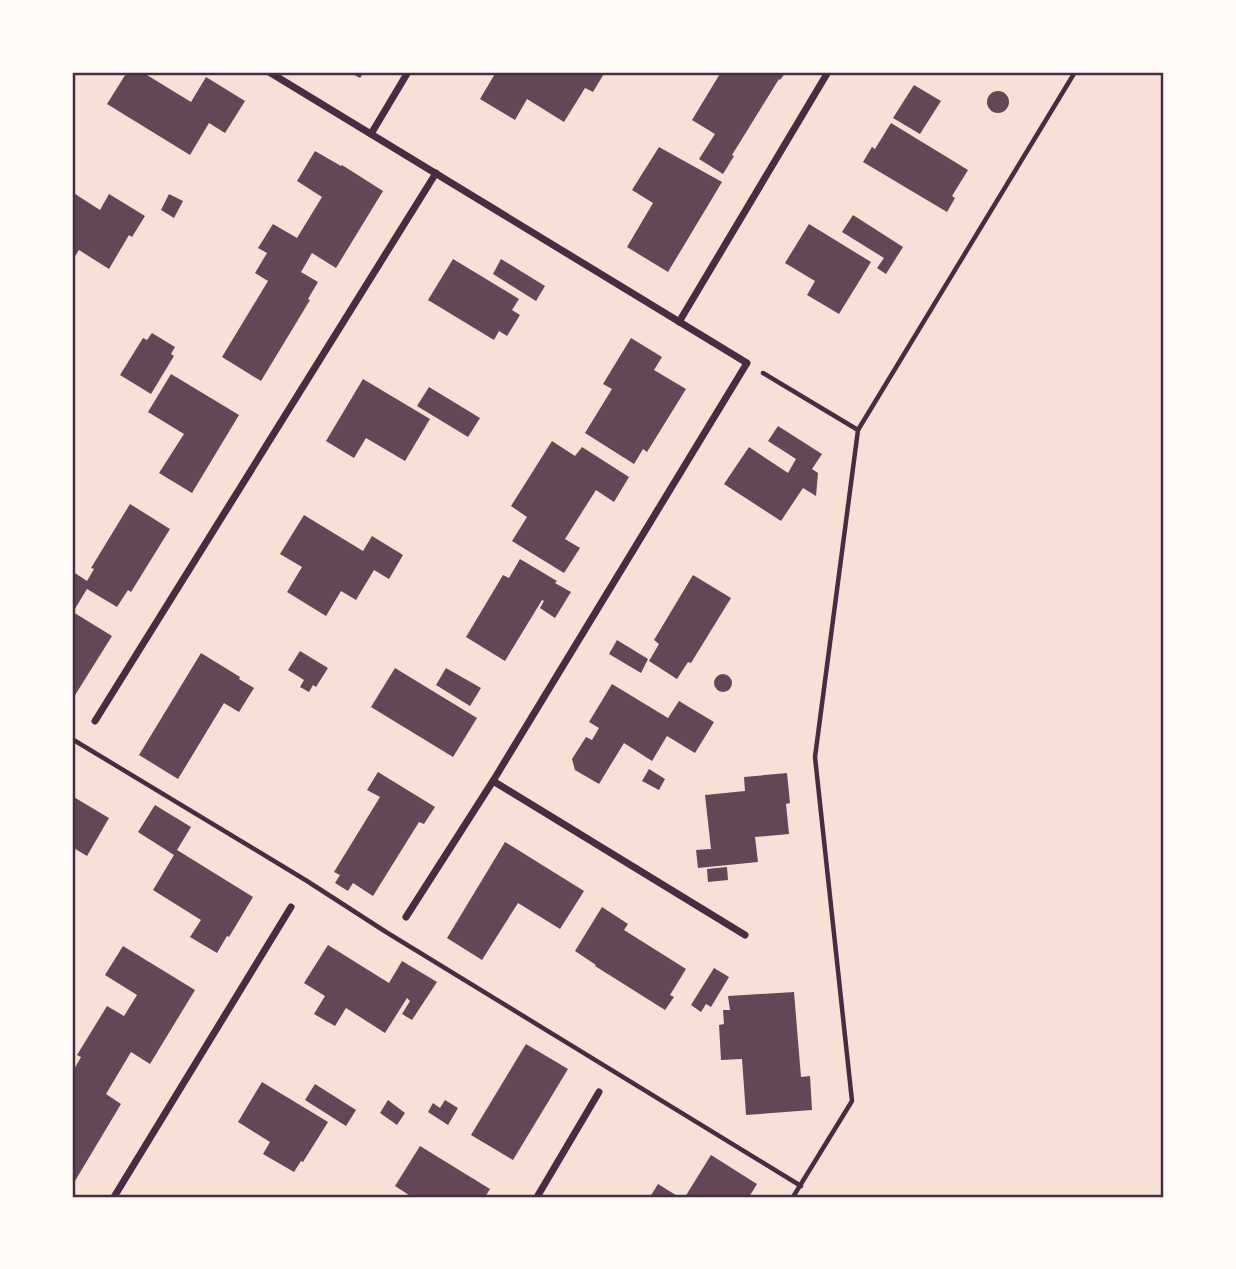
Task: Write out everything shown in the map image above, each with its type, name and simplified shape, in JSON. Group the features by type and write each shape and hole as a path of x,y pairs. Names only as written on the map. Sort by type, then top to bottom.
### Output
{"street":[{"path":"269,72 747,363 493,781 405,916"},
{"path":"371,134 408,72"},
{"path":"679,321 828,72"},
{"path":"95,721 436,173"},
{"path":"493,781 745,935"},
{"path":"114,1197 291,906"},
{"path":"537,1197 599,1092"}],"path":[{"path":"793,1197 852,1101 816,757 858,430 1075,72"},
{"path":"747,363 858,430"},
{"path":"72,739 800,1185"}],"building":[{"path":"127,72 142,72 191,102 206,77 245,101 225,133 209,123 190,155 107,104"},
{"path":"349,72 364,72 360,78"},
{"path":"496,72 605,72 593,92 585,88 564,122 527,99 515,120 480,99"},
{"path":"721,72 786,72 732,155 734,156 723,174 699,159 715,134 692,120"},
{"path":"914,85 941,101 920,134 893,118"},
{"path":"998,91 1006,94 1009,102 1006,110 998,113 990,110 987,102 990,94"},
{"path":"891,123 968,170 952,196 955,198 947,212 863,162 872,147 875,149"},
{"path":"659,147 722,182 668,272 627,247 653,203 632,190"},
{"path":"315,151 383,191 336,268 312,253 301,272 318,282 261,381 222,357 268,281 255,273 267,253 258,248 273,224 297,238 322,197 297,181"},
{"path":"72,192 100,210 109,194 145,216 132,237 129,235 109,269 79,250 72,261"},
{"path":"169,194 183,201 174,218 161,210"},
{"path":"853,215 903,247 886,274 877,268 884,258 842,232"},
{"path":"809,224 871,262 839,314 807,295 815,281 785,263"},
{"path":"453,259 519,299 512,310 520,315 507,336 499,331 494,340 428,300"},
{"path":"501,259 545,286 536,301 493,274"},
{"path":"152,333 175,347 171,354 174,356 151,394 120,375 143,338 147,340"},
{"path":"631,338 662,357 654,370 686,389 647,452 643,449 634,464 585,433 612,389 603,384"},
{"path":"171,374 239,415 192,493 159,473 184,434 148,412"},
{"path":"363,379 430,419 405,461 366,438 354,458 326,441"},
{"path":"429,387 480,418 468,437 417,406"},
{"path":"778,426 822,454 812,469 818,473 816,496 803,488 781,521 724,484 749,447 788,473 796,459 768,441"},
{"path":"552,441 575,456 582,447 629,477 614,502 596,490 565,539 580,548 564,573 512,541 527,517 511,506"},
{"path":"130,504 170,529 131,592 128,590 117,607 87,589 73,612 112,636 72,700 72,571 87,581 94,569 91,568"},
{"path":"304,515 363,551 372,536 403,555 389,579 374,570 356,600 341,591 326,616 287,592 302,567 280,554"},
{"path":"520,559 571,592 555,618 540,608 544,601 542,600 505,661 466,637 503,575 509,578"},
{"path":"693,575 731,598 691,663 688,662 677,679 649,661 659,644 654,640"},
{"path":"617,640 648,659 641,673 609,654"},
{"path":"300,651 328,668 316,687 313,685 309,692 300,687 304,680 288,670"},
{"path":"201,653 254,688 239,712 224,703 178,779 139,755"},
{"path":"395,668 477,718 453,757 371,707"},
{"path":"446,668 481,688 470,706 436,685"},
{"path":"719,674 727,674 732,683 730,690 719,692 714,687 714,679"},
{"path":"612,684 668,718 679,701 714,722 695,753 667,736 652,761 624,743 599,784 575,770 572,759 586,737 592,740 599,728 589,722"},
{"path":"649,769 665,779 659,790 642,781"},
{"path":"378,772 435,807 424,824 419,822 373,896 353,883 348,891 335,883 340,875 334,872 380,797 367,790"},
{"path":"787,773 789,834 755,837 758,862 698,868 696,850 711,849 705,795 745,791 744,777"},
{"path":"72,796 109,818 87,856 72,847"},
{"path":"155,805 191,827 177,850 253,897 217,953 190,937 201,920 153,890 174,855 138,832"},
{"path":"505,842 584,891 560,929 518,903 482,960 447,938"},
{"path":"727,867 728,880 708,882 707,869"},
{"path":"602,907 628,924 624,930 686,969 670,995 674,997 665,1010 575,951"},
{"path":"328,945 389,983 402,961 437,982 412,1020 402,1014 410,1001 407,998 385,1033 346,1008 335,1026 314,1014 325,996 304,983"},
{"path":"123,946 195,990 150,1064 131,1052 106,1094 121,1104 72,1186 72,1073 81,1057 77,1055 107,1006 124,1016 137,995 105,975"},
{"path":"714,968 729,977 711,1007 706,1004 701,1012 691,1005"},
{"path":"794,992 801,1077 810,1076 812,1110 746,1115 742,1059 721,1060 719,1025 724,1024 723,1010 730,1010 728,996"},
{"path":"526,1044 568,1069 513,1160 471,1135"},
{"path":"262,1082 328,1122 294,1172 263,1154 270,1142 238,1122"},
{"path":"315,1084 356,1110 346,1126 305,1100"},
{"path":"388,1100 405,1113 397,1125 380,1113"},
{"path":"445,1100 458,1108 448,1125 428,1112 433,1103 440,1108"},
{"path":"420,1146 490,1189 485,1197 412,1197 395,1186"},
{"path":"711,1155 757,1184 749,1197 685,1197"},
{"path":"658,1184 679,1197 650,1197"}]}
